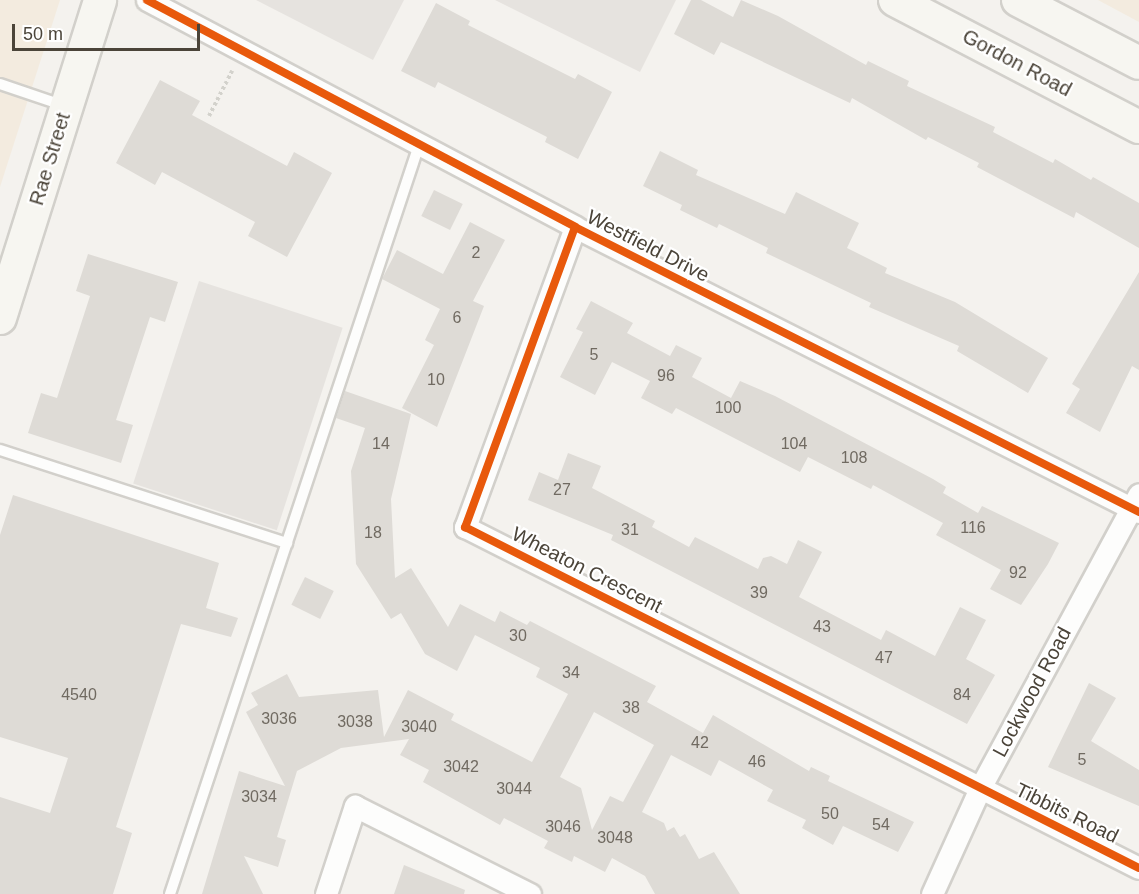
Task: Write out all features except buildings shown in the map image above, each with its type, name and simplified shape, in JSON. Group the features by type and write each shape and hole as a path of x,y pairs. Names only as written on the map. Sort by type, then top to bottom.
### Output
{"main road":[{"name":"Rae Street","path":"0,318 100,0"},
{"name":"Gordon Road","path":"895,0 1139,127"},
{"path":"1018,0 1139,63"}],"street":[{"name":"Westfield Drive","path":"147,0 575,227 1136,505"},
{"name":"Wheaton Crescent","path":"575,227 465,527 980,788"},
{"name":"Lockwood Road","path":"932,894 980,788 1136,505"},
{"name":"Tibbits Road","path":"980,788 1139,868"},
{"path":"326,894 355,806 530,894"}],"lane":[{"path":"0,84 67,106"},
{"path":"170,894 419,145"},
{"path":"0,450 287,543"}],"path":[{"path":"209,116 246,53"}],"shaded area":[{"path":"0,0 60,0 0,187"},
{"path":"256,0 404,0 373,60"},
{"path":"495,0 676,0 640,72"},
{"path":"1098,0 1139,0 1139,22"},
{"path":"199,281 343,328 277,530 133,484"}],"cycle path":[{"path":"147,0 575,227 1139,512"},
{"path":"575,227 465,527 1139,868"}]}
